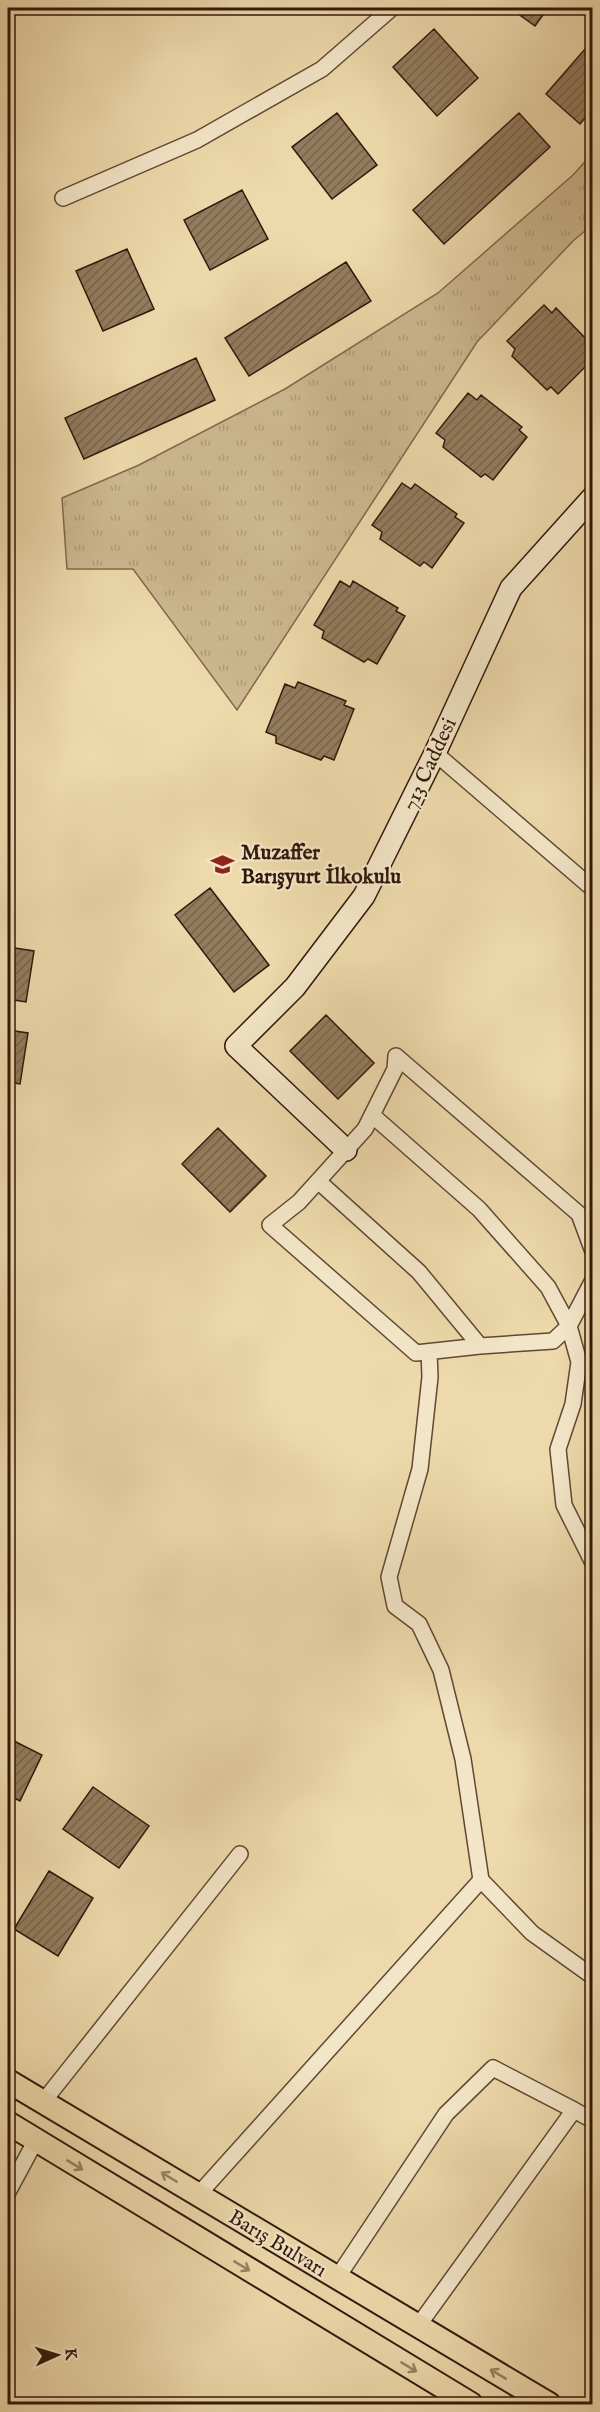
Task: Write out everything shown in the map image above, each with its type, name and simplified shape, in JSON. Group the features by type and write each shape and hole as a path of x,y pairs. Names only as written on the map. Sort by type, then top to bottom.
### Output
{"main road":[{"name":"Barış Bulvarı","path":"8,2081 549,2404"},
{"name":"Barış Bulvarı","path":"8,2123 471,2404"}],"street":[{"path":"63,198 197,140 322,69 392,8"},
{"name":"713 Caddesi","path":"346,1150 236,1046 295,987 364,896 435,753 511,588 592,498"},
{"path":"435,753 592,888"},
{"path":"592,1249 579,1214 396,1056 395,1069 365,1129 299,1202 270,1225 416,1353 553,1341 569,1326 592,1282"},
{"path":"372,1114 479,1209 548,1287 569,1326 579,1362 573,1404 558,1449 564,1504 592,1561"},
{"path":"318,1181 419,1272 480,1346"},
{"path":"429,1352 430,1377 420,1469 389,1577 395,1606 419,1624 441,1670 463,1759 481,1881 532,1933 592,1976"},
{"path":"43,2102 240,1854"},
{"path":"198,2195 481,1881"},
{"path":"337,2278 446,2114 493,2068 592,2120"},
{"path":"418,2326 574,2110"},
{"path":"8,2192 36,2140"}],"green space":[{"path":"592,154 592,225 573,241 477,342 237,710 133,569 67,569 62,498 139,465 285,389 438,293 573,175"}],"building":[{"path":"510,8 548,8 535,26"},
{"path":"434,29 478,78 437,116 393,67"},
{"path":"592,41 592,110 580,124 546,94"},
{"path":"337,113 377,165 332,199 292,147"},
{"path":"519,113 550,147 444,244 413,210"},
{"path":"242,190 268,239 210,270 184,220"},
{"path":"127,249 154,309 103,331 76,271"},
{"path":"346,262 371,301 249,376 225,338"},
{"path":"544,305 552,313 556,308 592,345 592,360 558,394 551,387 547,390 512,356 515,349 507,341"},
{"path":"196,358 215,400 84,459 65,418"},
{"path":"468,393 477,400 481,395 522,427 519,430 527,437 493,480 485,474 481,477 443,447 445,440 436,433"},
{"path":"402,483 411,489 415,484 457,514 455,517 464,523 432,568 424,562 420,566 380,539 382,532 372,525"},
{"path":"340,581 350,587 353,581 398,608 396,611 405,616 377,664 368,659 364,662 322,638 324,631 314,625"},
{"path":"298,682 346,701 344,705 354,709 334,760 324,756 321,760 276,743 276,736 266,732 285,684 295,688"},
{"path":"210,888 269,965 234,992 175,915"},
{"path":"8,947 34,951 26,1002 8,999"},
{"path":"326,1015 374,1063 338,1099 290,1051"},
{"path":"8,1030 28,1033 20,1084 8,1082"},
{"path":"218,1128 266,1176 230,1212 182,1164"},
{"path":"8,1738 42,1755 20,1801 8,1795"},
{"path":"93,1787 149,1826 119,1868 63,1829"},
{"path":"49,1871 93,1898 58,1956 14,1929"}],"place":[{"name":"Muzaffer Barışyurt İlkokulu","path":"223,864"}]}
